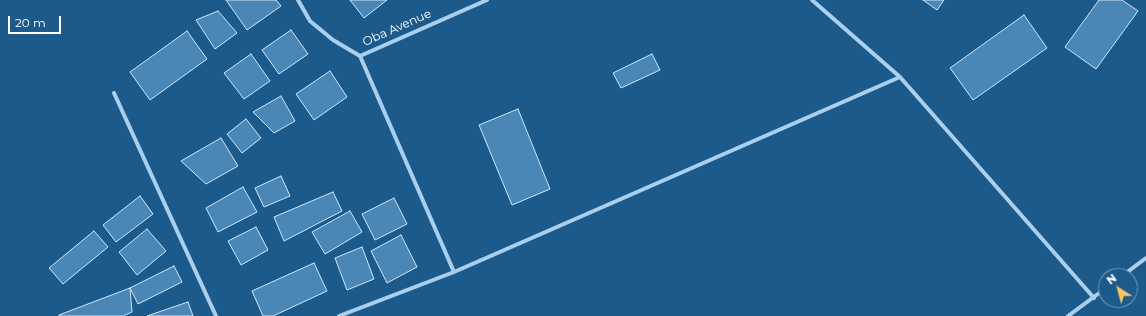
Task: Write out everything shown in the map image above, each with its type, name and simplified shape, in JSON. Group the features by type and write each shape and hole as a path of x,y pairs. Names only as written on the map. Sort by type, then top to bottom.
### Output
{"street":[{"path":"298,0 310,21 333,40 360,56 454,272"},
{"name":"Oba Avenue","path":"360,56 486,0"},
{"path":"812,0 900,77 1094,298"},
{"path":"339,316 454,272 900,77"},
{"path":"114,93 216,316"},
{"path":"1133,268 1146,258"},
{"path":"1068,316 1098,295"}],"building":[{"path":"226,0 276,0 281,6 247,30"},
{"path":"350,0 387,0 364,18"},
{"path":"923,0 944,0 937,10"},
{"path":"1099,0 1122,0 1138,11 1096,69 1065,47"},
{"path":"218,11 237,33 215,49 196,20"},
{"path":"1024,15 1047,48 973,100 950,68"},
{"path":"291,30 308,54 279,74 262,50"},
{"path":"187,31 207,59 150,100 130,72"},
{"path":"251,54 270,81 244,99 224,73"},
{"path":"652,54 660,70 621,88 613,73"},
{"path":"330,71 347,97 314,120 296,94"},
{"path":"281,96 295,121 274,133 253,112"},
{"path":"518,109 550,189 512,205 479,125"},
{"path":"246,119 261,138 242,153 227,134"},
{"path":"221,138 238,166 206,184 181,161"},
{"path":"281,176 290,196 264,207 255,188"},
{"path":"243,187 257,212 218,232 206,208"},
{"path":"333,192 342,211 284,241 274,217"},
{"path":"140,196 153,214 116,242 103,225"},
{"path":"394,198 407,224 375,240 362,214"},
{"path":"350,211 362,232 325,254 312,232"},
{"path":"256,227 268,250 241,265 228,241"},
{"path":"147,229 166,251 137,275 119,252"},
{"path":"94,231 108,247 63,284 49,268"},
{"path":"401,235 417,267 387,283 371,251"},
{"path":"362,247 374,279 347,290 335,258"},
{"path":"314,263 327,291 273,316 263,316 252,291"},
{"path":"174,266 182,282 138,304 130,288"},
{"path":"130,288 132,312 123,316 59,316 59,315"},
{"path":"188,302 193,316 147,316"}]}
